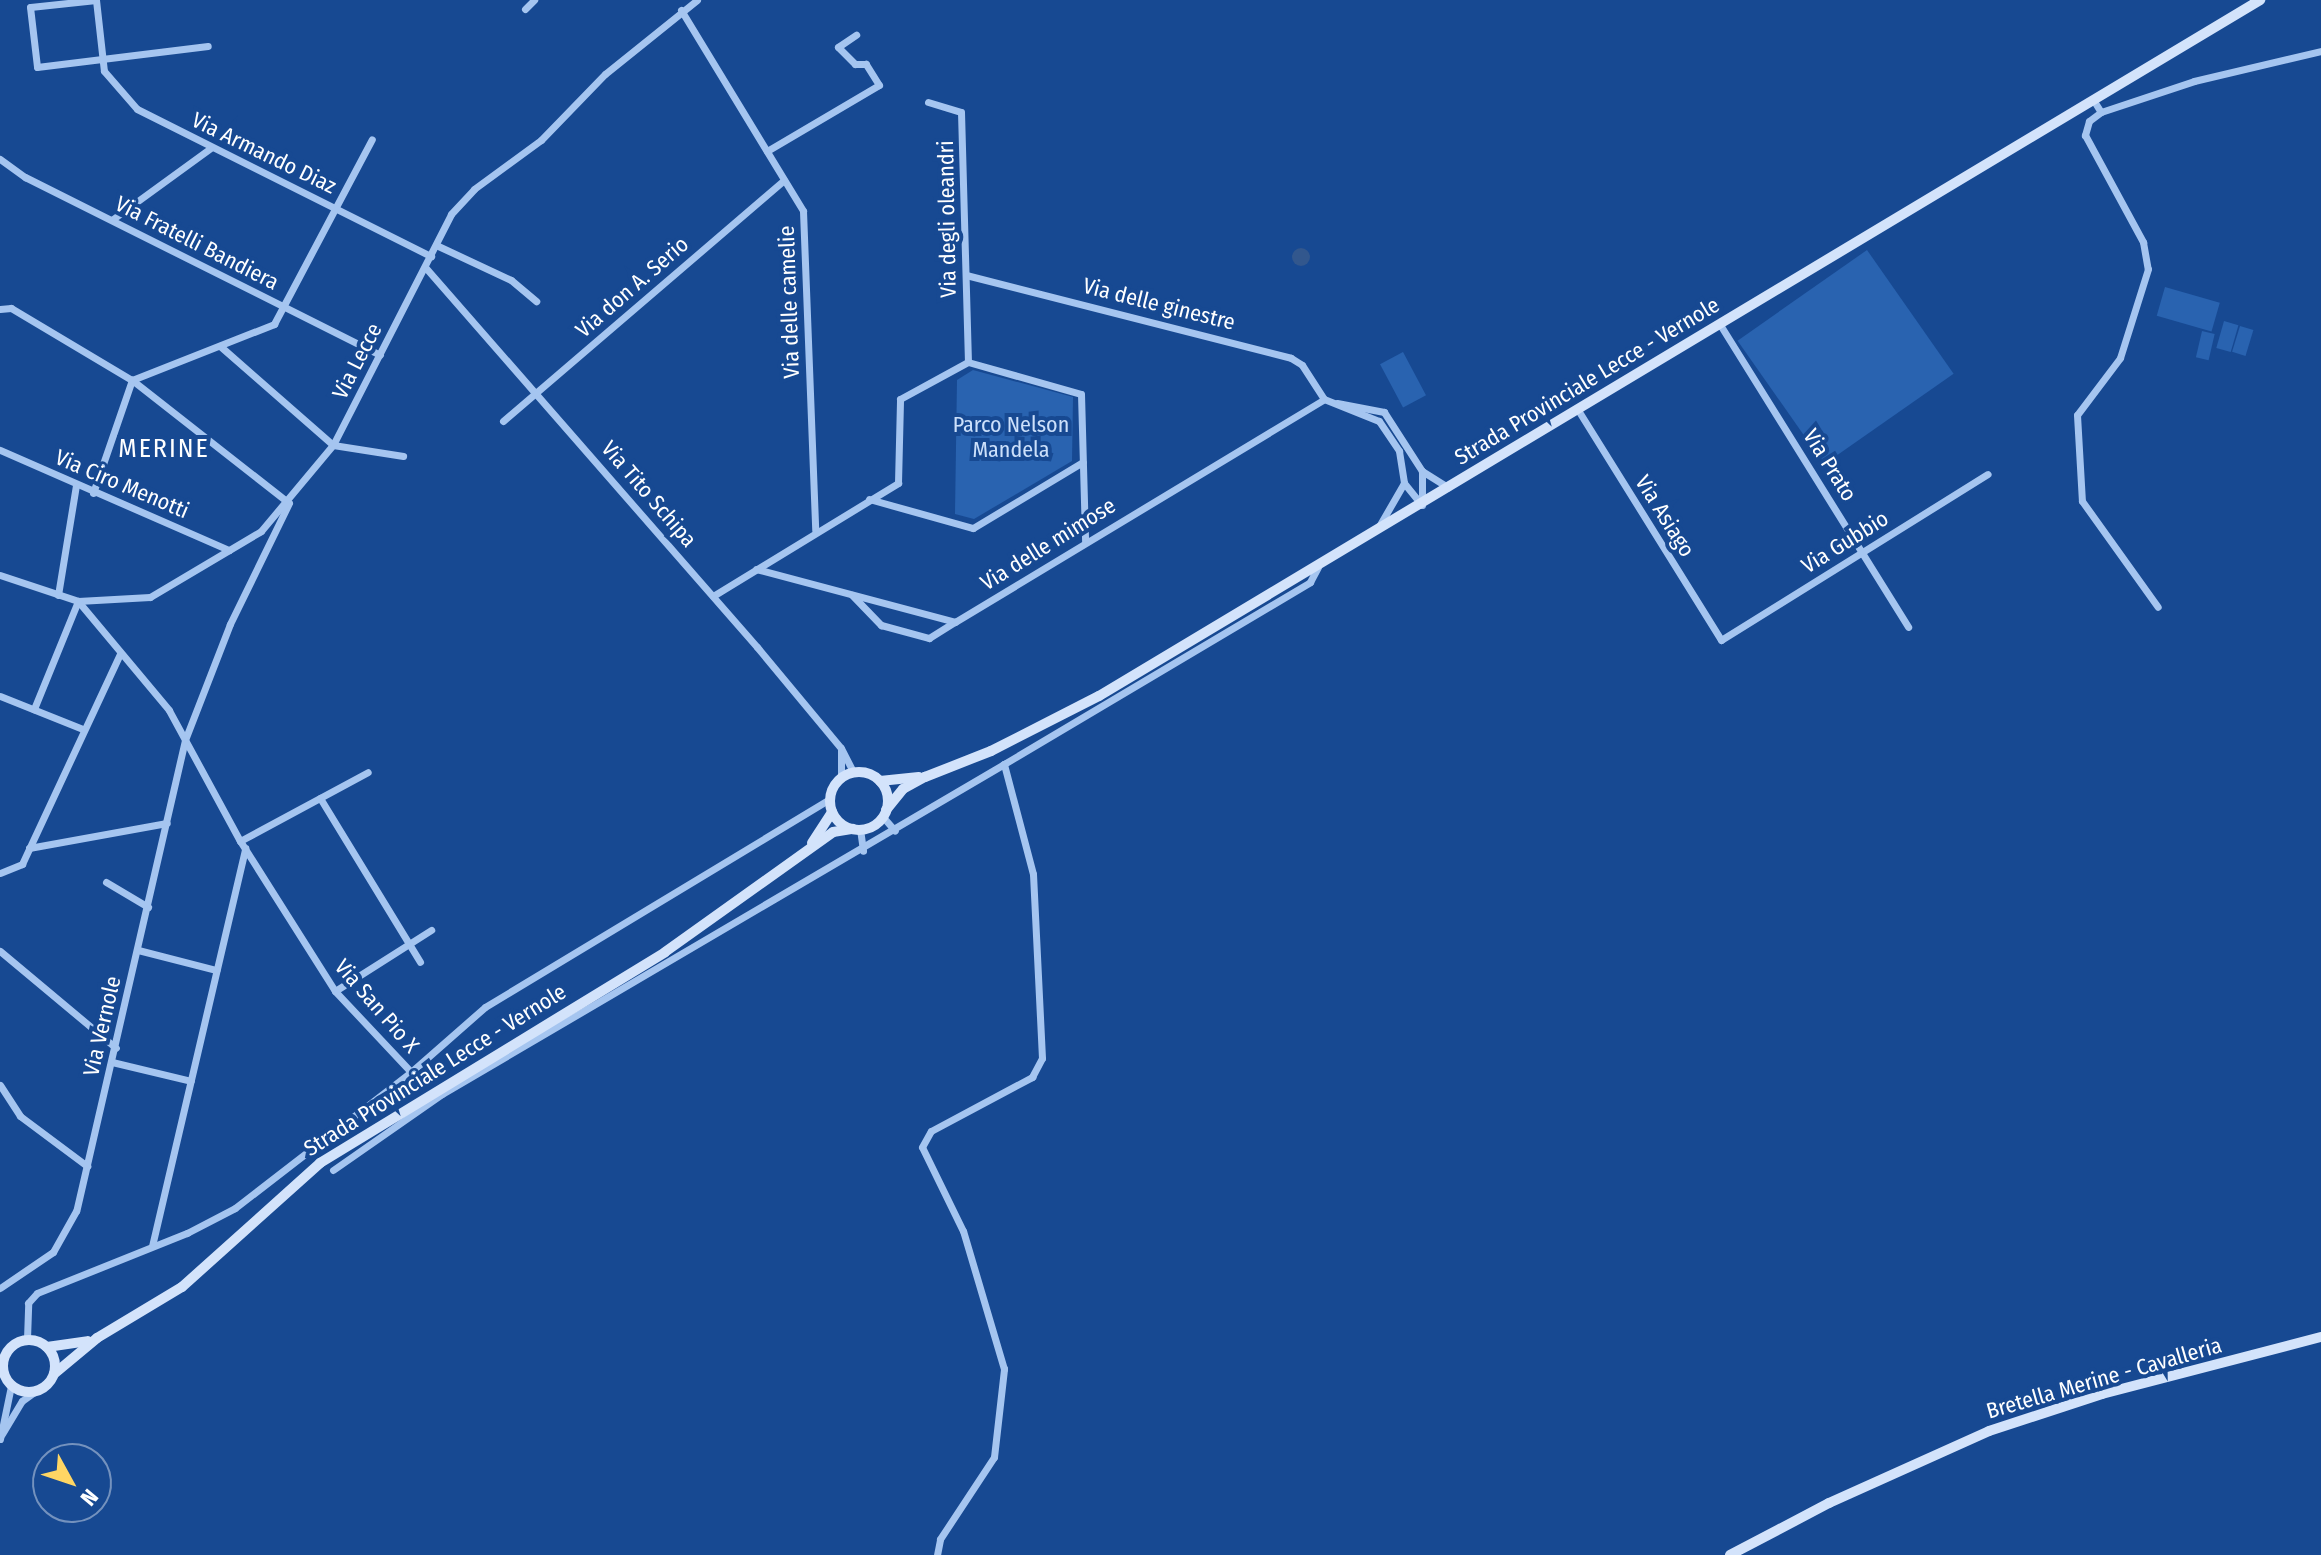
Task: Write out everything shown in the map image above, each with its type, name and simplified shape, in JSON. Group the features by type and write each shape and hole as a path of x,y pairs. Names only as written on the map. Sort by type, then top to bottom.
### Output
{"main road":[{"name":"Strada Provinciale Lecce - Vernole","path":"36,1391 97,1338 182,1287 320,1163 665,952 833,832 857,829 884,813 903,789 991,751 1099,696 2260,0"},
{"name":"Strada Provinciale Lecce - Vernole","path":"853,772 880,781 925,777"},
{"path":"853,772 841,778 830,799 832,812 857,829"},
{"path":"880,781 887,794 884,813"},
{"name":"Strada Provinciale Lecce - Vernole","path":"806,851 832,812"},
{"name":"Bretella Merine - Cavalleria","path":"1730,1555 1829,1503 1989,1431 2102,1394 2321,1337"},
{"name":"Strada Provinciale Lecce - Vernole","path":"47,1347 64,1348 97,1338"},
{"path":"36,1391 6,1381 2,1366 4,1351 27,1339 47,1347 54,1360 54,1374"}],"street":[{"path":"101,60 96,0 30,7 37,67 101,60 208,46"},
{"path":"525,9 534,0"},
{"name":"Via Lecce","path":"0,575 78,601 150,597 261,531 289,503 333,445 451,214 474,189 541,140 605,74 697,0"},
{"name":"Via delle camelie","path":"681,10 805,220 815,530"},
{"path":"767,151 879,85 866,64 855,64 838,47 856,35"},
{"path":"2158,607 2082,501 2077,415 2120,358 2148,269 2143,242 2085,135 2089,121 2101,112 2194,81 2321,51"},
{"name":"Via Armando Diaz","path":"101,60 114,88 137,109 431,256"},
{"path":"2094,101 2101,112"},
{"name":"Via degli oleandri","path":"928,102 961,112 968,362"},
{"path":"93,493 133,382 274,324 372,139"},
{"path":"113,219 212,147"},
{"name":"Via Fratelli Bandiera","path":"0,159 25,177 380,355"},
{"name":"Via don A. Serio","path":"503,421 784,180"},
{"path":"436,245 511,280 536,301"},
{"name":"Via Tito Schipa","path":"425,267 538,392 713,596 841,748 853,772"},
{"name":"Via delle ginestre","path":"966,275 1291,358 1302,365 1324,399"},
{"path":"0,309 11,308 133,382 289,503"},
{"name":"Via Prato","path":"1719,323 1908,627"},
{"path":"220,346 333,445 403,456"},
{"path":"713,596 815,530 898,483 900,399 968,362 1081,394 1085,541"},
{"path":"1324,399 1384,412 1422,471 1450,487"},
{"name":"Via delle mimose","path":"852,595 881,625 929,638 1324,399"},
{"path":"1337,403 1385,428 1399,451 1404,483 1422,505"},
{"name":"Via Asiago","path":"1578,410 1721,640"},
{"name":"Via Ciro Menotti","path":"0,450 229,550"},
{"path":"869,499 973,528 1083,462"},
{"path":"1422,471 1422,505"},
{"name":"Via Gubbio","path":"1721,640 1988,474"},
{"path":"1375,533 1404,483"},
{"path":"58,595 76,485"},
{"name":"Via Vernole","path":"0,1288 53,1252 76,1211 186,737 230,624 289,503"},
{"path":"333,1170 442,1094 760,903 863,851 1310,582 1318,567"},
{"path":"756,569 955,622"},
{"path":"34,709 78,601 169,710 186,737"},
{"path":"0,873 18,868 29,848 120,654"},
{"path":"0,696 83,729"},
{"name":"Via San Pio X","path":"27,1339 28,1303 37,1293 235,1208 411,1072 335,991 242,844 186,737"},
{"path":"841,748 841,778"},
{"path":"937,1555 947,1527 994,1457 1004,1369 963,1231 922,1147 931,1131 1032,1077 1042,1058 1033,874 1004,764"},
{"path":"152,1246 242,844 368,772"},
{"path":"320,798 420,962"},
{"path":"411,1072 485,1007 830,799"},
{"path":"884,813 895,831"},
{"path":"29,848 167,823"},
{"path":"857,829 863,851"},
{"path":"106,882 148,907"},
{"path":"335,991 431,930"},
{"path":"138,950 216,970"},
{"path":"0,951 116,1048"},
{"path":"112,1062 191,1081"},
{"path":"0,1085 20,1116 87,1166"},
{"path":"1,1436 6,1381"},
{"path":"1,1436 22,1401 36,1391"}],"green space":[{"path":"1867,250 1954,374 1824,464 1738,341"},
{"path":"2165,287 2220,303 2212,332 2157,316"},
{"path":"2224,321 2238,325 2231,352 2216,348"},
{"path":"2240,326 2253,330 2245,356 2232,352"},
{"path":"2202,331 2215,334 2209,360 2196,357"},
{"path":"1403,352 1426,395 1403,407 1380,364"},
{"name":"Parco Nelson Mandela","path":"973,370 1073,397 1072,461 974,519 955,514 957,380"}],"shaded area":[{"path":"1301,248 1310,257 1301,266 1292,257"}],"district":[{"name":"MERINE","path":"164,449"}]}
